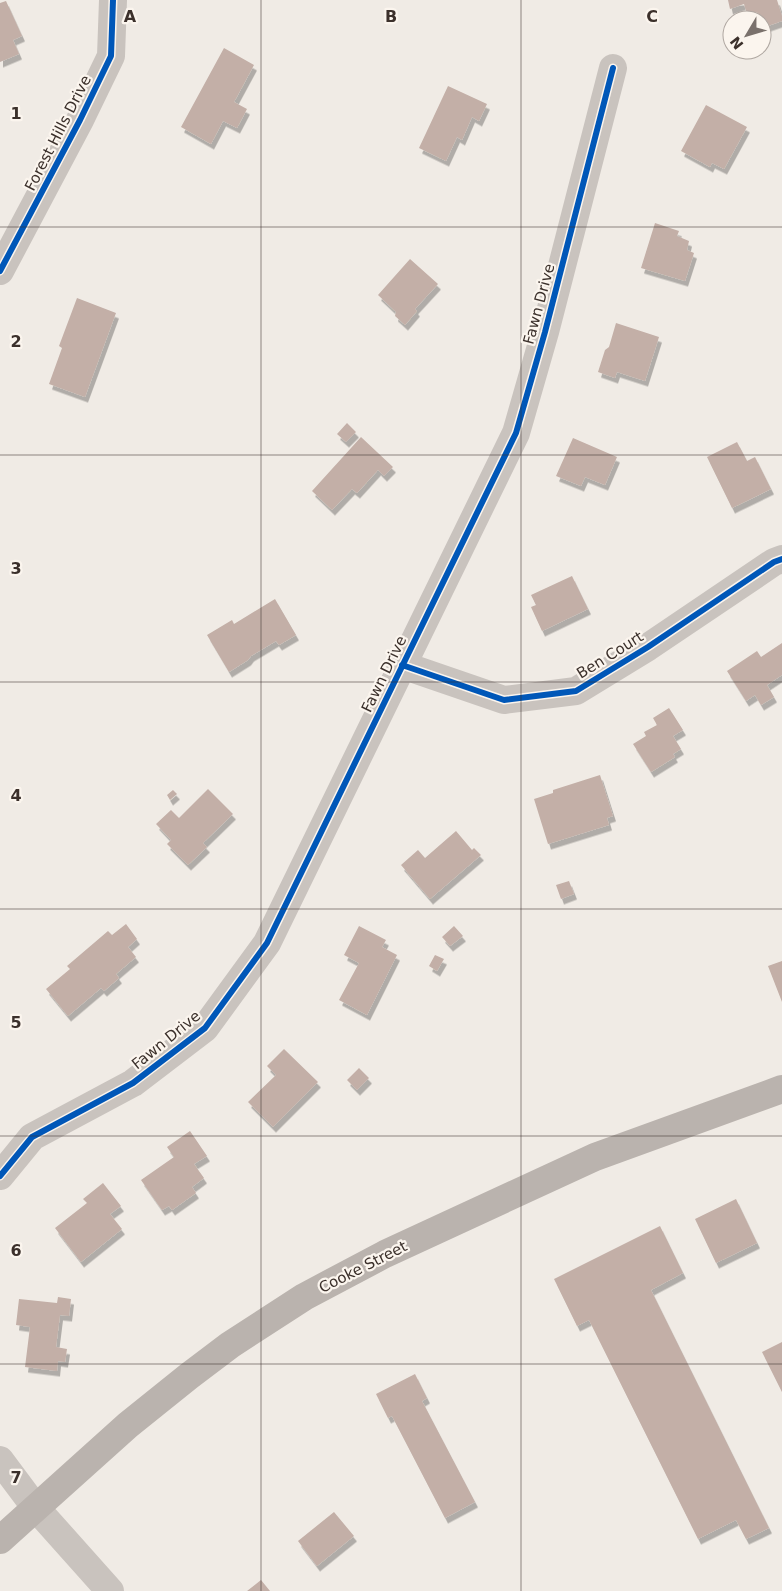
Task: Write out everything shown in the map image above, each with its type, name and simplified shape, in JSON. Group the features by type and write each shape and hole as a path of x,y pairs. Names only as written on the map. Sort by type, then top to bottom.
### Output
{"main road":[{"name":"Cooke Street","path":"0,1540 128,1424 188,1376 230,1345 304,1297 386,1254 595,1156 782,1089"}],"street":[{"name":"Forest Hills Drive","path":"0,272 80,120 111,56 113,0"},
{"name":"Fawn Drive","path":"0,1176 32,1137 133,1083 205,1028 267,943 516,432 545,332 613,68"},
{"name":"Ben Court","path":"402,665 504,700 576,691 648,647 774,562 782,559"},
{"path":"0,1460 35,1507 110,1591"}],"building":[{"path":"728,0 777,0 782,21 772,24 772,10 746,10 744,4 730,9"},
{"path":"6,1 22,36 13,40 19,54 0,62 0,3"},
{"path":"224,48 254,65 234,102 247,109 237,128 223,121 211,144 181,127"},
{"path":"448,86 487,104 479,121 472,117 462,140 457,137 446,161 419,148"},
{"path":"706,105 747,127 724,169 712,163 710,167 681,151"},
{"path":"655,223 679,231 677,236 689,241 687,250 694,253 685,281 641,268"},
{"path":"410,259 438,284 415,309 417,311 405,325 395,316 396,312 378,295"},
{"path":"77,298 116,313 85,397 49,384 62,348 59,346"},
{"path":"616,323 659,337 645,381 617,372 615,378 598,372 605,350 609,347"},
{"path":"347,423 356,432 346,442 337,434"},
{"path":"361,437 393,467 384,476 378,470 357,493 352,489 332,510 312,491"},
{"path":"573,438 617,457 605,485 585,477 581,486 556,476"},
{"path":"737,442 747,461 755,457 771,489 732,508 707,457"},
{"path":"572,576 588,609 542,631 531,607 536,605 531,595"},
{"path":"275,599 296,635 279,645 276,641 229,672 207,635 232,620 234,624"},
{"path":"782,643 782,675 767,685 774,697 761,705 755,695 746,701 727,671 757,651 761,657"},
{"path":"669,708 683,730 673,736 681,749 673,754 675,757 651,772 633,744 646,736 644,732 657,725 653,718"},
{"path":"600,775 613,816 607,818 609,825 548,844 534,799 553,793 553,790"},
{"path":"208,789 233,814 203,843 207,847 188,865 167,844 171,840 156,824 171,810 179,818"},
{"path":"173,790 177,794 170,800 167,795"},
{"path":"456,831 472,850 474,848 481,855 430,899 401,865 418,850 425,858"},
{"path":"569,881 574,894 561,899 556,885"},
{"path":"126,924 137,939 128,947 136,957 116,974 119,978 104,991 101,988 68,1016 46,989 70,969 67,966 108,931 112,935"},
{"path":"359,926 386,940 382,947 397,955 367,1015 339,1000 359,963 344,955"},
{"path":"454,926 463,936 450,946 442,937"},
{"path":"435,955 444,959 437,971 429,966"},
{"path":"782,961 782,1002 768,966"},
{"path":"284,1049 318,1082 273,1127 248,1102 276,1075 267,1066"},
{"path":"359,1068 369,1078 357,1090 347,1080"},
{"path":"190,1131 207,1156 194,1164 204,1178 192,1187 196,1193 172,1210 169,1206 162,1210 141,1180 174,1157 167,1147"},
{"path":"103,1183 121,1206 110,1214 122,1229 81,1262 55,1228 87,1203 83,1199"},
{"path":"736,1199 757,1243 716,1263 695,1219"},
{"path":"660,1226 683,1273 651,1290 769,1528 746,1539 736,1520 698,1539 589,1320 577,1326 554,1279"},
{"path":"58,1297 71,1299 69,1316 60,1315 56,1347 67,1349 65,1362 58,1361 57,1371 25,1367 30,1327 16,1325 19,1299 57,1303"},
{"path":"782,1342 782,1392 762,1352"},
{"path":"415,1374 427,1398 422,1401 475,1502 445,1518 392,1416 388,1418 376,1394"},
{"path":"334,1512 354,1536 317,1566 298,1541"},
{"path":"261,1580 270,1591 247,1591"}],"cycle path":[{"path":"0,271 80,120 111,56 113,0"},
{"path":"0,1176 32,1137 133,1083 205,1028 267,943 516,433 545,332 613,68"},
{"path":"402,665 504,700 576,691 648,647 774,562 782,559"}]}
